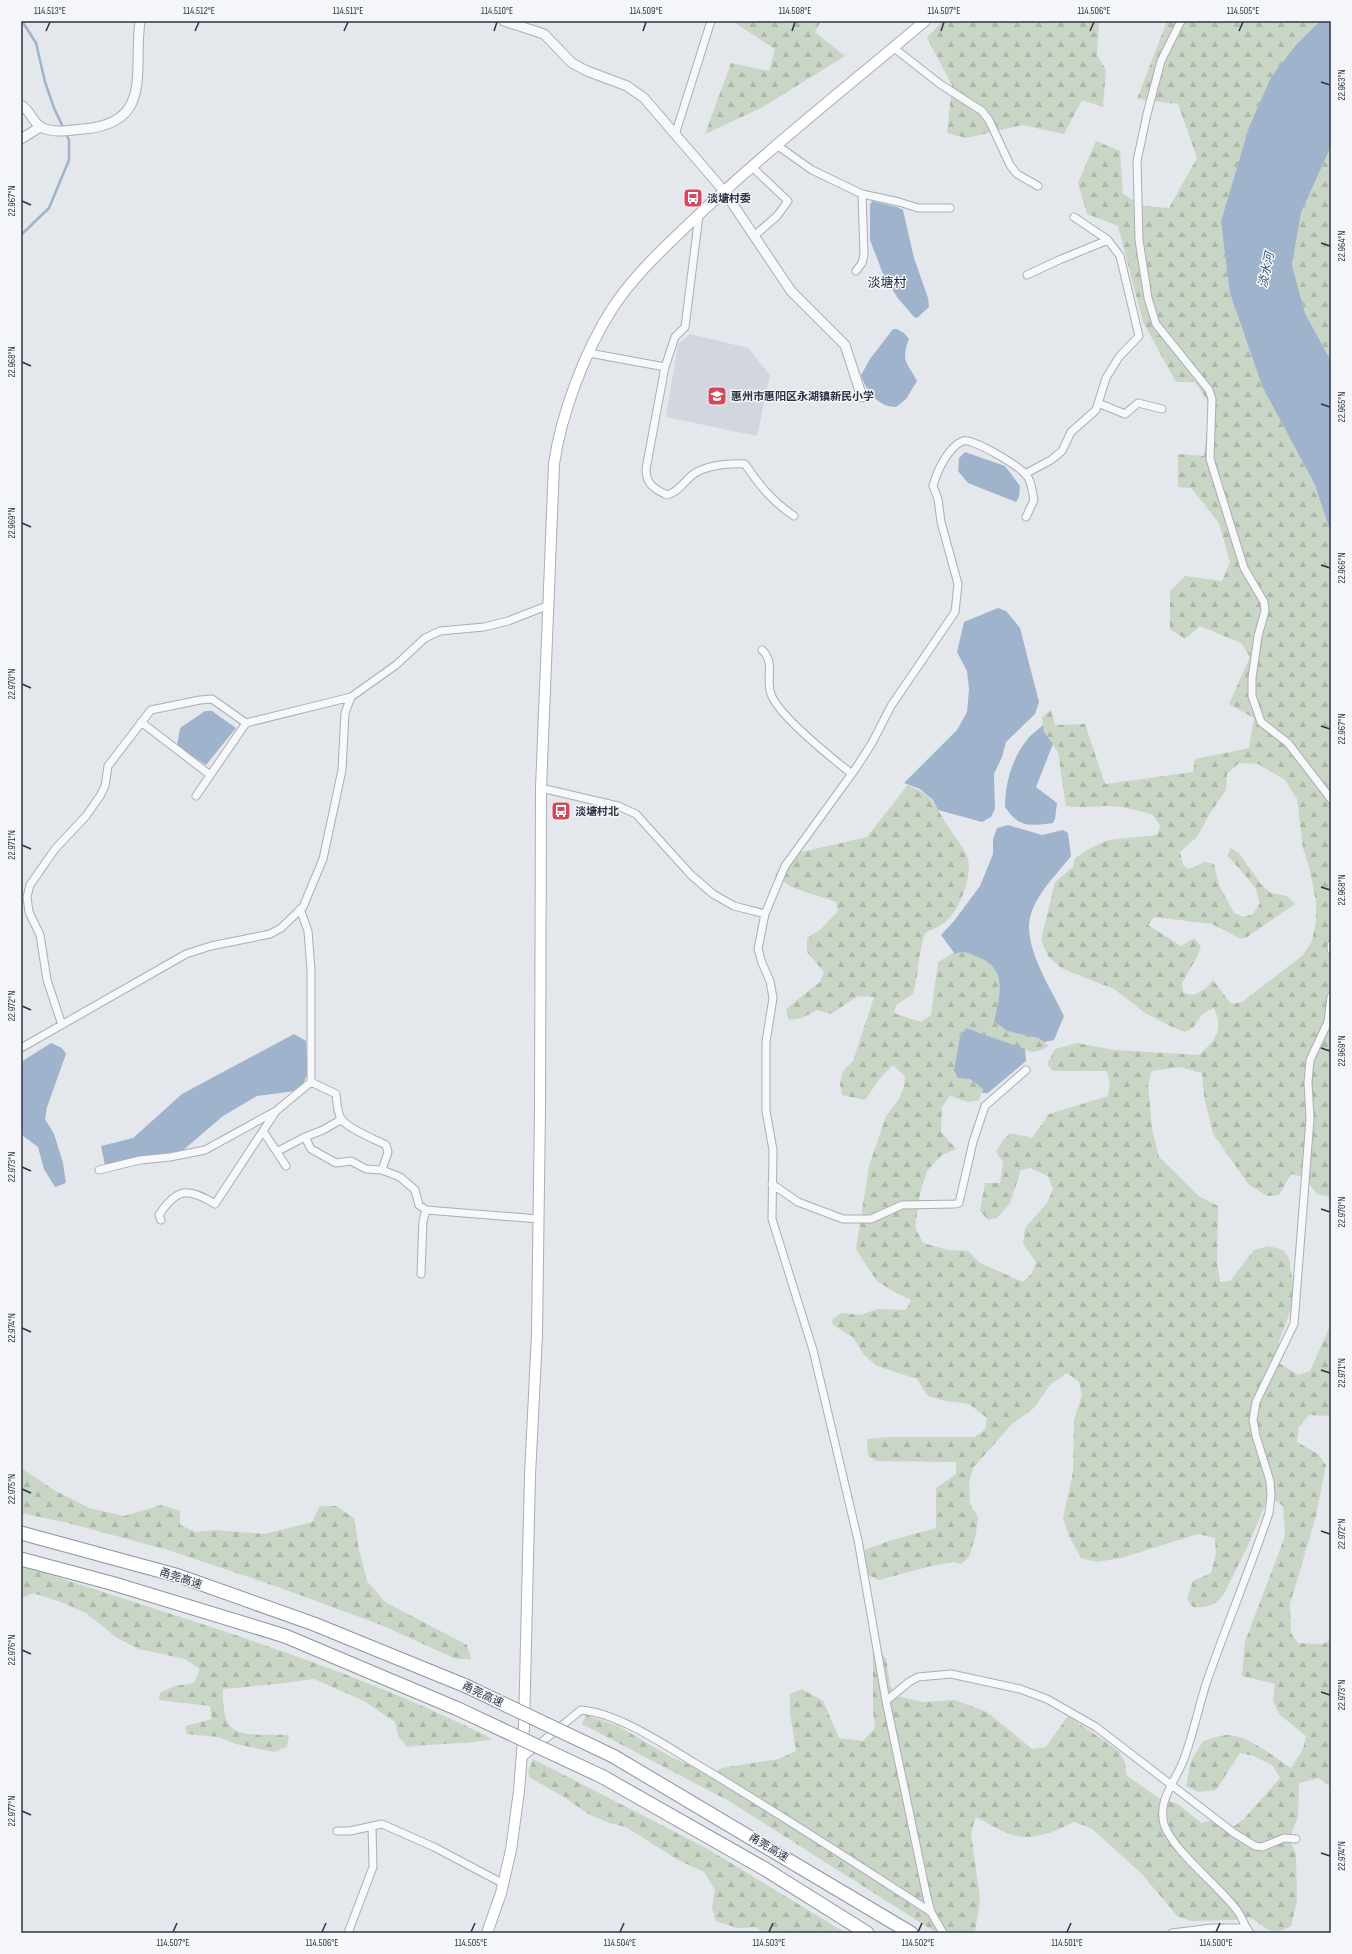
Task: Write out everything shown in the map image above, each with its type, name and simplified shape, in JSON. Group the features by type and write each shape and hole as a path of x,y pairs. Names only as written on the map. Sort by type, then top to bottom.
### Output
{"highway":[{"name":"甬莞高速","path":"21,1533 179,1576 314,1624 466,1686 613,1756 911,1933"},
{"name":"甬莞高速","path":"21,1559 111,1583 285,1636 458,1709 603,1776 765,1869 867,1933"}],"main road":[{"path":"487,1933 504,1884 514,1834 522,1758 530,1475 537,1334 541,788 555,455 565,416 589,353 612,309 628,288 657,255 724,191 921,24"}],"street":[{"path":"21,105 30,112 40,126 57,131 90,128 118,118 126,112 135,98 140,21"},
{"path":"506,21 544,34 572,63 587,71 633,89 644,98 724,191 791,291 845,345 862,398"},
{"path":"675,135 711,21"},
{"path":"1181,21 1161,61 1147,114 1137,161 1139,240 1148,298 1156,324 1209,390 1212,399 1210,459 1244,568 1264,602 1265,611 1258,636 1252,678 1252,696 1261,722 1288,743 1331,799"},
{"path":"894,48 940,84 982,111 990,120 1010,165 1017,174 1038,186"},
{"path":"21,139 40,126"},
{"path":"778,146 812,170 862,194 899,202 918,208 950,208"},
{"path":"752,167 788,201 777,216 754,236"},
{"path":"856,272 862,263 864,255 862,194"},
{"path":"699,214 685,327 675,337 664,367 646,469 646,478 655,490 667,496 674,494 692,475 705,468 733,463 745,464 760,487 778,505 794,516"},
{"path":"1025,474 1051,460 1062,451 1071,432 1091,416 1098,404 1106,378 1119,357 1139,336 1120,256 1108,240 1074,217"},
{"path":"1027,275 1108,240"},
{"path":"589,353 664,367"},
{"path":"1098,404 1125,414 1138,403 1162,409"},
{"path":"944,1933 931,1912 903,1790 858,1540 812,1350 772,1219 773,1150 766,1111 766,1042 773,998 770,981 758,949 765,914 785,866 852,774 872,743 895,700 955,612 958,584 941,522 938,499 934,486 942,462 962,441 966,441 990,450 1019,468 1031,484 1034,500 1026,517"},
{"path":"196,796 209,774 246,723 351,697 396,665 425,638 440,631 484,627 508,621 548,605"},
{"path":"762,650 767,655 771,669 771,694 778,706 823,751 852,774"},
{"path":"21,1048 186,954 211,946 270,934 281,928 300,909 323,859 342,770 345,714 351,697"},
{"path":"62,1025 47,980 40,935 29,912 27,897 30,886 55,849 86,816 100,796 105,786 108,766 151,710 212,699 246,723"},
{"path":"141,722 209,774"},
{"path":"541,788 618,806 636,814 691,875 713,894 734,906 765,914"},
{"path":"300,909 308,931 311,1082"},
{"path":"1172,1933 1248,1930 1237,1910 1174,1842 1165,1826 1162,1816 1166,1793 1180,1770 1186,1756 1207,1681 1269,1513 1271,1495 1270,1481 1256,1436 1253,1420 1256,1402 1294,1324 1310,1119 1308,1082 1310,1060 1328,1022 1331,996"},
{"path":"772,1184 798,1202 843,1219 871,1219 902,1205 959,1203 973,1142 985,1106 1026,1070"},
{"path":"99,1170 140,1160 170,1157 205,1150 276,1111 311,1082"},
{"path":"311,1082 336,1094 338,1112 348,1125 386,1145 388,1152 382,1170"},
{"path":"161,1220 159,1215 165,1206 172,1199 181,1194 197,1193 215,1204 276,1111"},
{"path":"278,1151 305,1137 323,1130 342,1119"},
{"path":"263,1131 278,1151 286,1166"},
{"path":"305,1137 311,1149 336,1163 351,1162 366,1169 382,1170 400,1177 410,1183 415,1190 419,1205 426,1210 539,1219"},
{"path":"421,1274 423,1221 426,1210"},
{"path":"886,1701 908,1682 918,1677 929,1675 951,1674 1020,1689 1047,1699 1096,1727 1234,1833 1255,1846 1262,1848 1284,1838 1296,1839"},
{"path":"522,1758 581,1710 608,1717 641,1731 741,1790 931,1912"},
{"path":"337,1831 350,1831 382,1824 399,1831 504,1884"},
{"path":"348,1933 373,1867 372,1826"}],"shaded area":[{"name":"惠州市惠阳区永湖镇新民小学","path":"690,334 748,348 770,375 757,436 666,417 678,344"}],"green space":[{"path":"732,21 821,21 815,32 845,56 761,108 705,134 731,63 769,71 775,49"},
{"path":"942,21 1099,21 1097,55 1106,70 1103,107 1082,100 1064,134 1022,125 966,138 947,133 952,85 927,38"},
{"path":"1167,21 1320,21 1296,45 1271,77 1249,127 1221,221 1263,388 1315,485 1331,534 1331,1197 1317,1194 1304,1177 1291,1174 1279,1195 1268,1196 1249,1185 1213,1134 1204,1096 1202,1073 1180,1067 1152,1071 1148,1084 1152,1128 1159,1157 1199,1196 1218,1206 1217,1262 1220,1282 1230,1281 1254,1250 1269,1246 1283,1250 1289,1258 1295,1298 1279,1342 1279,1363 1298,1375 1310,1371 1331,1324 1331,1416 1309,1415 1299,1427 1297,1442 1318,1454 1326,1465 1316,1516 1290,1604 1291,1633 1298,1643 1322,1644 1331,1640 1331,1787 1319,1778 1299,1783 1298,1817 1291,1834 1291,1843 1296,1853 1297,1901 1291,1926 1283,1930 1273,1932 1249,1917 1234,1920 1190,1921 1177,1916 1142,1874 1091,1828 1074,1822 1050,1833 1033,1837 1025,1837 1007,1833 976,1817 971,1833 980,1899 975,1932 939,1933 729,1801 582,1724 586,1715 618,1726 671,1757 710,1774 722,1768 779,1759 796,1751 790,1713 790,1694 802,1689 823,1701 839,1738 863,1741 875,1728 873,1711 873,1647 886,1658 890,1685 896,1696 924,1702 955,1700 987,1712 1032,1749 1046,1747 1068,1716 1119,1751 1125,1763 1126,1775 1160,1799 1178,1804 1201,1823 1210,1821 1233,1827 1244,1819 1280,1778 1273,1766 1254,1756 1240,1753 1216,1790 1198,1792 1186,1786 1191,1761 1203,1741 1224,1735 1243,1738 1252,1742 1291,1768 1303,1749 1306,1736 1280,1715 1273,1701 1275,1684 1242,1676 1245,1642 1285,1536 1283,1506 1276,1501 1266,1503 1249,1543 1224,1594 1214,1604 1207,1606 1193,1607 1187,1599 1193,1581 1211,1573 1216,1554 1215,1538 1198,1534 1121,1558 1097,1562 1081,1558 1069,1536 1063,1518 1073,1472 1074,1420 1082,1395 1079,1382 1067,1373 1050,1385 1034,1408 1012,1424 973,1468 969,1482 970,1504 978,1517 976,1534 969,1557 961,1564 954,1562 931,1566 879,1580 868,1575 863,1563 864,1550 889,1541 936,1528 936,1488 956,1474 956,1462 876,1461 868,1456 867,1439 889,1437 974,1437 985,1430 987,1418 969,1404 946,1401 928,1396 917,1379 877,1366 864,1355 853,1337 833,1325 832,1320 841,1313 861,1315 877,1309 906,1310 911,1300 889,1289 876,1280 856,1249 869,1166 886,1116 899,1099 904,1087 905,1076 893,1065 881,1077 865,1100 842,1095 840,1084 843,1071 853,1061 874,997 858,996 831,1014 817,1010 802,1018 789,1020 786,1009 820,982 824,972 807,952 807,938 821,929 838,911 836,902 791,887 775,875 788,855 867,837 907,786 922,792 932,800 965,851 969,867 968,875 963,894 950,918 944,923 925,933 913,994 897,1004 894,1013 921,1022 931,1015 938,962 957,952 968,953 981,958 992,966 996,970 1001,980 999,1004 994,1021 1007,1031 1038,1038 1049,1046 1032,1052 966,1028 960,1037 958,1078 970,1079 983,1089 979,1100 968,1102 950,1096 942,1107 941,1132 956,1149 942,1155 927,1171 920,1194 915,1227 923,1243 948,1250 968,1251 980,1263 1023,1282 1032,1273 1036,1262 1023,1244 1025,1228 1047,1203 1053,1189 1048,1176 1030,1168 1021,1170 1010,1203 997,1218 988,1220 980,1211 985,1183 1000,1183 1003,1162 996,1152 1003,1140 1010,1133 1032,1138 1049,1114 1108,1096 1110,1082 1106,1071 1053,1071 1047,1064 1055,1049 1077,1043 1115,1050 1199,1055 1210,1045 1218,1029 1217,1016 1214,1008 1203,1013 1193,1028 1185,1032 1168,1025 1145,1013 1114,989 1061,968 1048,956 1041,940 1055,882 1073,867 1075,858 1108,840 1157,835 1160,826 1153,815 1142,811 1113,806 1066,806 1058,752 1044,732 1042,717 1051,710 1055,725 1085,724 1105,784 1193,772 1195,759 1249,748 1254,718 1229,704 1250,657 1241,643 1200,626 1185,639 1170,629 1170,591 1185,576 1222,581 1230,562 1219,523 1191,488 1178,487 1178,454 1204,456 1210,404 1195,382 1176,382 1143,322 1118,226 1087,214 1078,183 1096,141 1120,151 1123,194 1144,206 1169,208 1197,158 1178,104 1137,99","holes":["1239,763 1258,764 1285,780 1297,799 1303,848 1310,870 1316,902 1316,921 1312,941 1303,955 1242,1002 1231,1004 1213,980 1205,989 1194,995 1183,993 1182,983 1197,957 1201,946 1194,938 1181,946 1148,925 1154,917 1212,924 1241,939 1247,937 1295,904 1287,896 1271,893 1260,883 1239,853 1230,848 1228,856 1255,887 1260,903 1253,914 1244,917 1234,913 1219,885 1214,864 1205,862 1189,869 1183,865 1180,852 1197,837 1209,815 1226,790 1227,774"]},
{"path":"1331,146 1331,361 1305,313 1292,265 1301,213"},
{"path":"21,1468 54,1490 89,1508 124,1516 161,1505 180,1511 180,1525 196,1532 215,1530 265,1534 312,1522 320,1506 336,1506 354,1518 359,1550 367,1581 385,1602 467,1645 471,1659 456,1659 381,1625 278,1587 168,1550 68,1523 21,1513"},
{"path":"21,1566 212,1627 294,1655 415,1702 493,1739 407,1747 398,1736 395,1722 364,1701 314,1679 223,1689 223,1707 226,1719 231,1727 239,1732 248,1734 289,1735 287,1747 274,1752 236,1744 218,1737 187,1734 185,1726 212,1719 210,1706 159,1700 160,1693 174,1686 194,1683 200,1669 185,1659 139,1649 117,1638 86,1613 61,1602 33,1593 21,1599"},
{"path":"533,1759 706,1848 846,1933 764,1933 756,1927 737,1928 716,1921 712,1908 715,1890 704,1872 678,1860 626,1827 610,1823 590,1815 564,1797 529,1777 528,1772"}],"water":[{"name":"淡水河","path":"1320,21 1331,21 1331,146 1301,213 1292,265 1305,313 1331,361 1331,534 1315,485 1263,388 1230,293 1221,221 1249,127 1271,77 1296,45"},
{"path":"872,201 897,207 903,210 914,258 928,298 929,307 917,318 914,317 897,297 883,274 870,240 870,205"},
{"path":"893,329 897,329 904,333 909,339 906,347 905,358 917,381 906,399 896,407 878,401 866,387 861,375 870,359"},
{"path":"965,452 1005,466 1020,486 1019,497 1016,502 968,483 958,471 959,458"},
{"path":"998,608 1006,611 1020,628 1039,702 1035,714 1006,742 1002,757 994,774 995,809 991,817 982,822 938,810 933,800 920,789 904,783 957,730 967,712 969,689 967,671 957,652 964,622"},
{"path":"205,711 212,711 236,728 206,765 177,746 180,728"},
{"path":"1043,725 1044,732 1053,744 1036,787 1057,803 1053,823 1031,825 1015,819 1005,807 1006,789 1010,772 1017,755 1029,738"},
{"path":"1008,825 1042,835 1063,830 1068,833 1071,856 1038,898 1031,914 1029,926 1030,939 1039,966 1064,1016 1054,1040 1044,1042 1038,1038 1007,1031 994,1021 999,1001 1000,982 993,967 986,961 965,952 955,954 941,935 954,921 980,886 993,854 993,839 997,828"},
{"path":"966,1028 1025,1049 1026,1061 988,1093 982,1093 983,1089 970,1079 958,1078 954,1071 960,1037"},
{"path":"294,1034 306,1041 308,1073 303,1084 295,1091 257,1096 223,1116 182,1151 135,1157 105,1165 101,1146 133,1138 182,1094"},
{"path":"51,1043 62,1048 66,1054 47,1107 45,1119 54,1134 63,1163 66,1183 55,1187 44,1169 38,1147 23,1136 21,1126 21,1062"}],"waterway":[{"path":"21,235 49,208 69,160 69,140 54,108 45,82 36,43 22,21"}],"place":[{"name":"淡塘村委","path":"693,198"},
{"name":"惠州市惠阳区永湖镇新民小学","path":"717,396"},
{"name":"淡塘村北","path":"561,811"}],"district":[{"name":"淡塘村","path":"887,282"}]}
